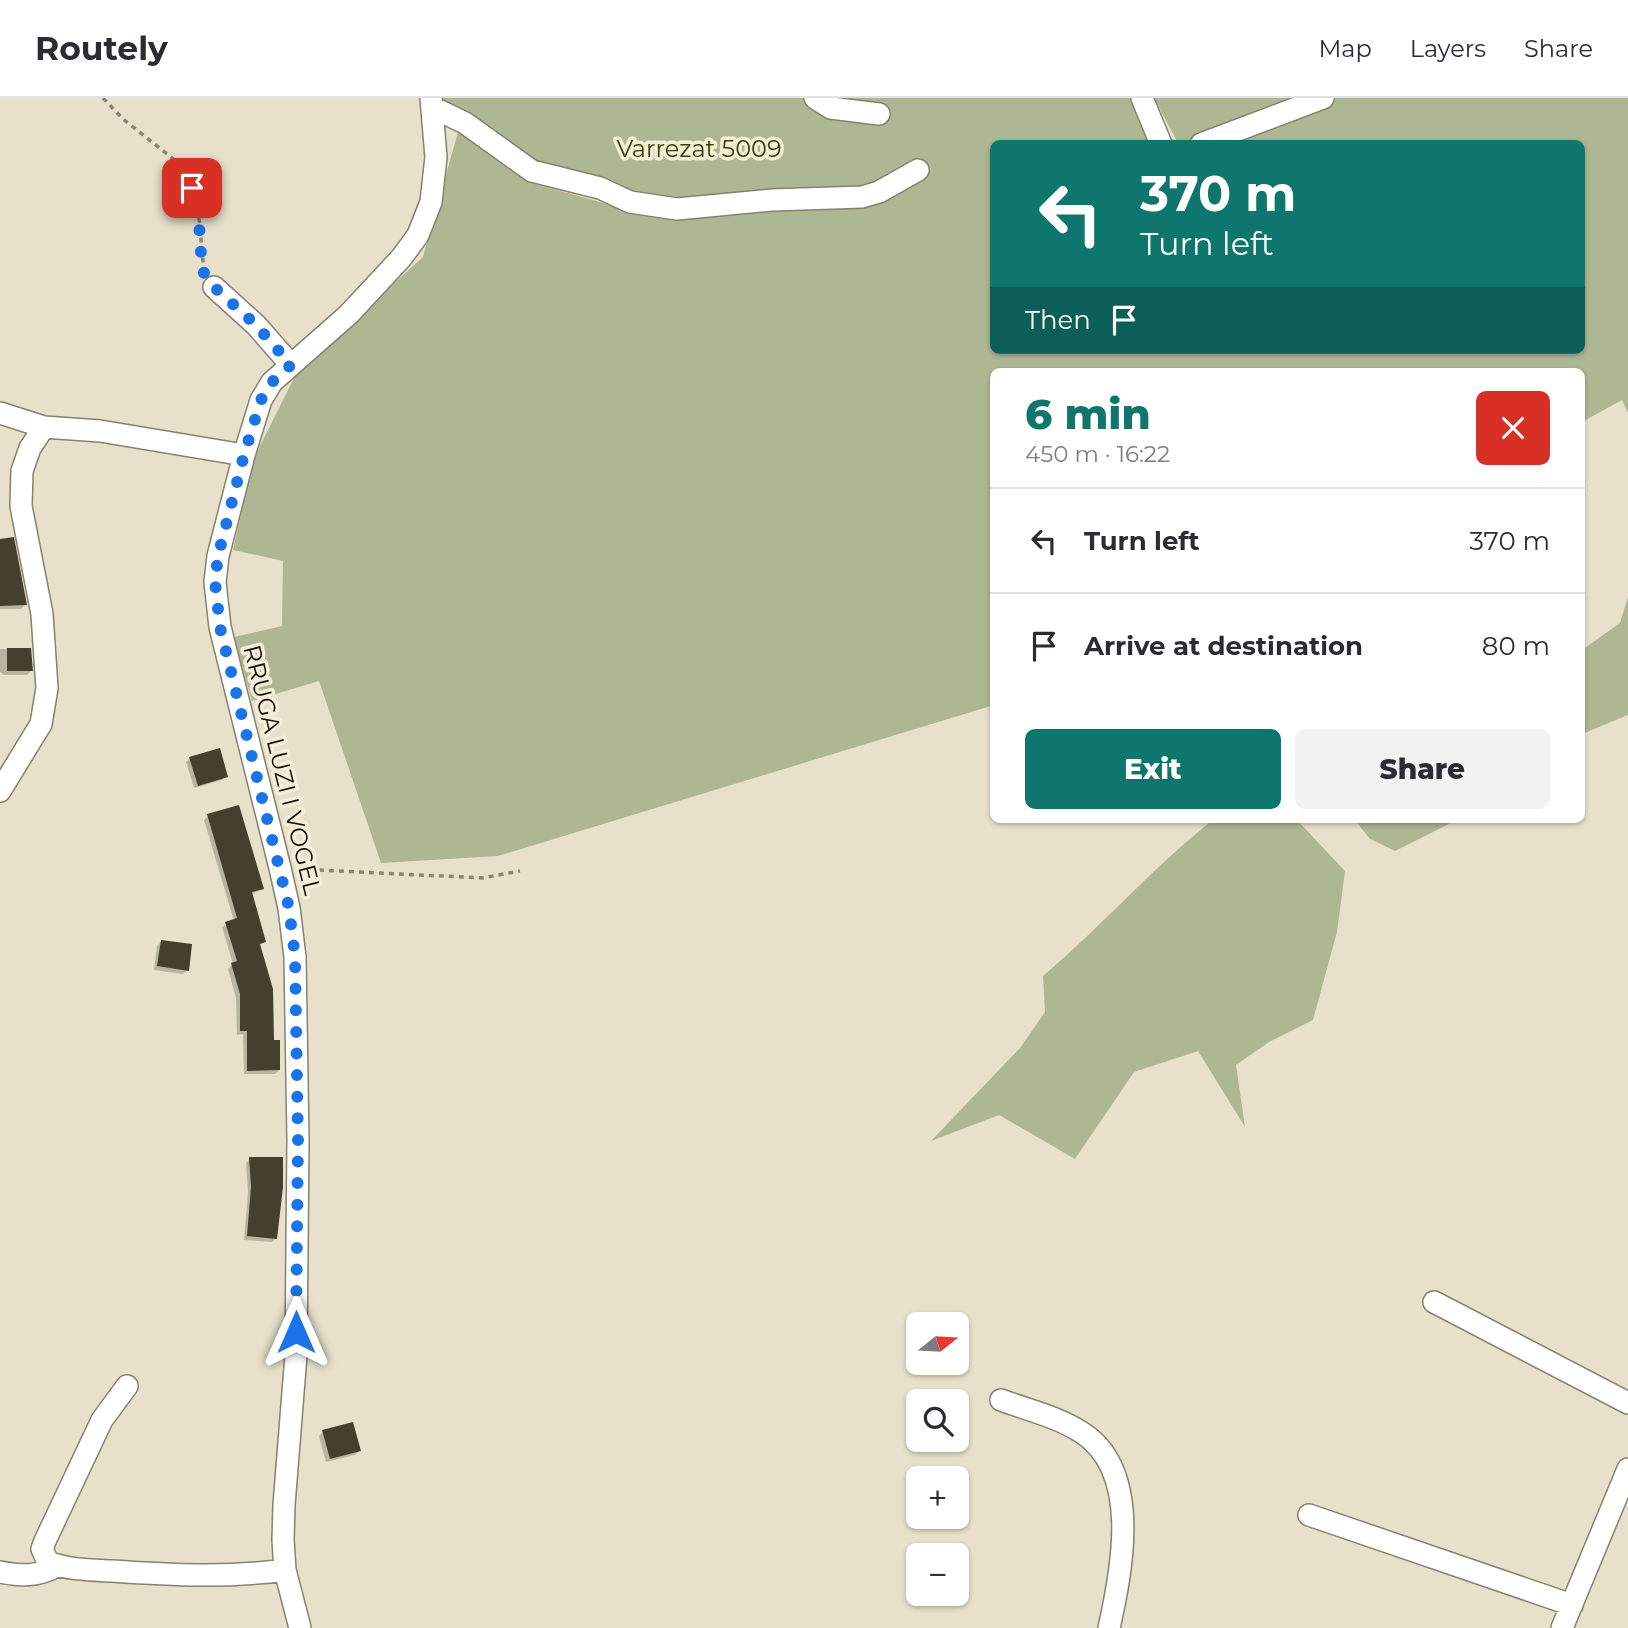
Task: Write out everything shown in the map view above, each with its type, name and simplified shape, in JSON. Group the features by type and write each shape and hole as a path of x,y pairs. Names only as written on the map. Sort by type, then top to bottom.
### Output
{"street":[{"path":"815,98 831,108 879,114"},
{"path":"1142,98 1159,140"},
{"path":"1212,140 1323,98"},
{"path":"432,102 532,171 600,188 630,202 677,209 862,197 879,192 918,170"},
{"name":"RRUGA LUZI I VOGEL","path":"300,1628 285,1570 284,1505 296,1355 298,1140 295,957 289,908 256,780 216,604 215,582 218,556 261,400 272,382 349,314 402,257 418,235 431,202 436,157 432,102"},
{"path":"214,287 256,325 291,365"},
{"path":"0,413 44,427 100,431 244,455"},
{"path":"0,791 41,724 47,688 42,614 21,506 22,471 30,448 44,427"},
{"path":"1434,1302 1628,1403"},
{"path":"127,1386 102,1420 45,1541 42,1549 48,1562 57,1566 186,1576 285,1570"},
{"path":"1002,1400 1083,1433 1099,1447 1112,1468 1119,1492 1123,1550 1120,1580 1109,1628"},
{"path":"1562,1628 1628,1469"},
{"path":"1309,1515 1572,1605"},
{"path":"0,1572 31,1576 57,1566"}],"path":[{"path":"103,98 123,119 186,169 198,207 202,270 214,287"},
{"path":"280,868 482,878 520,871"}],"green space":[{"name":"Varrezat 5009","path":"440,98 1131,98 1149,140 990,140 990,354 1585,354 1585,140 1176,140 1154,98 1628,98 1628,413 1622,400 1585,420 1585,368 990,368 990,706 498,856 381,863 319,681 252,701 234,637 282,626 283,561 233,550 254,458 298,370 423,257 458,132 531,183 622,208 869,188 677,203 635,197 527,161"},
{"path":"1628,597 1628,715 1585,733 1585,648 1620,623"},
{"path":"1209,823 1300,823 1345,871 1337,932 1313,1020 1269,1042 1236,1065 1245,1127 1198,1051 1134,1072 1075,1159 999,1115 931,1141 1020,1048 1045,1012 1043,976"},
{"path":"1357,823 1451,823 1395,851 1370,839"}],"building":[{"path":"14,537 27,605 0,606 0,539"},
{"path":"7,648 31,648 33,671 7,671"},
{"path":"220,748 228,777 198,786 189,757"},
{"path":"239,805 264,889 252,892 266,942 260,944 273,989 274,1040 280,1040 280,1070 247,1071 247,1031 240,1031 240,994 231,963 237,961 225,922 237,918 207,814"},
{"path":"161,940 192,944 189,971 157,966"},
{"path":"249,1157 283,1157 283,1187 277,1239 247,1236 251,1187"},
{"path":"353,1422 361,1451 330,1459 322,1430"}],"route":[{"path":"192,188 198,207 202,270 214,287 256,325 291,365 272,382 261,400 218,556 215,582 220,627 289,908 295,957 298,1140 296,1332"}]}
